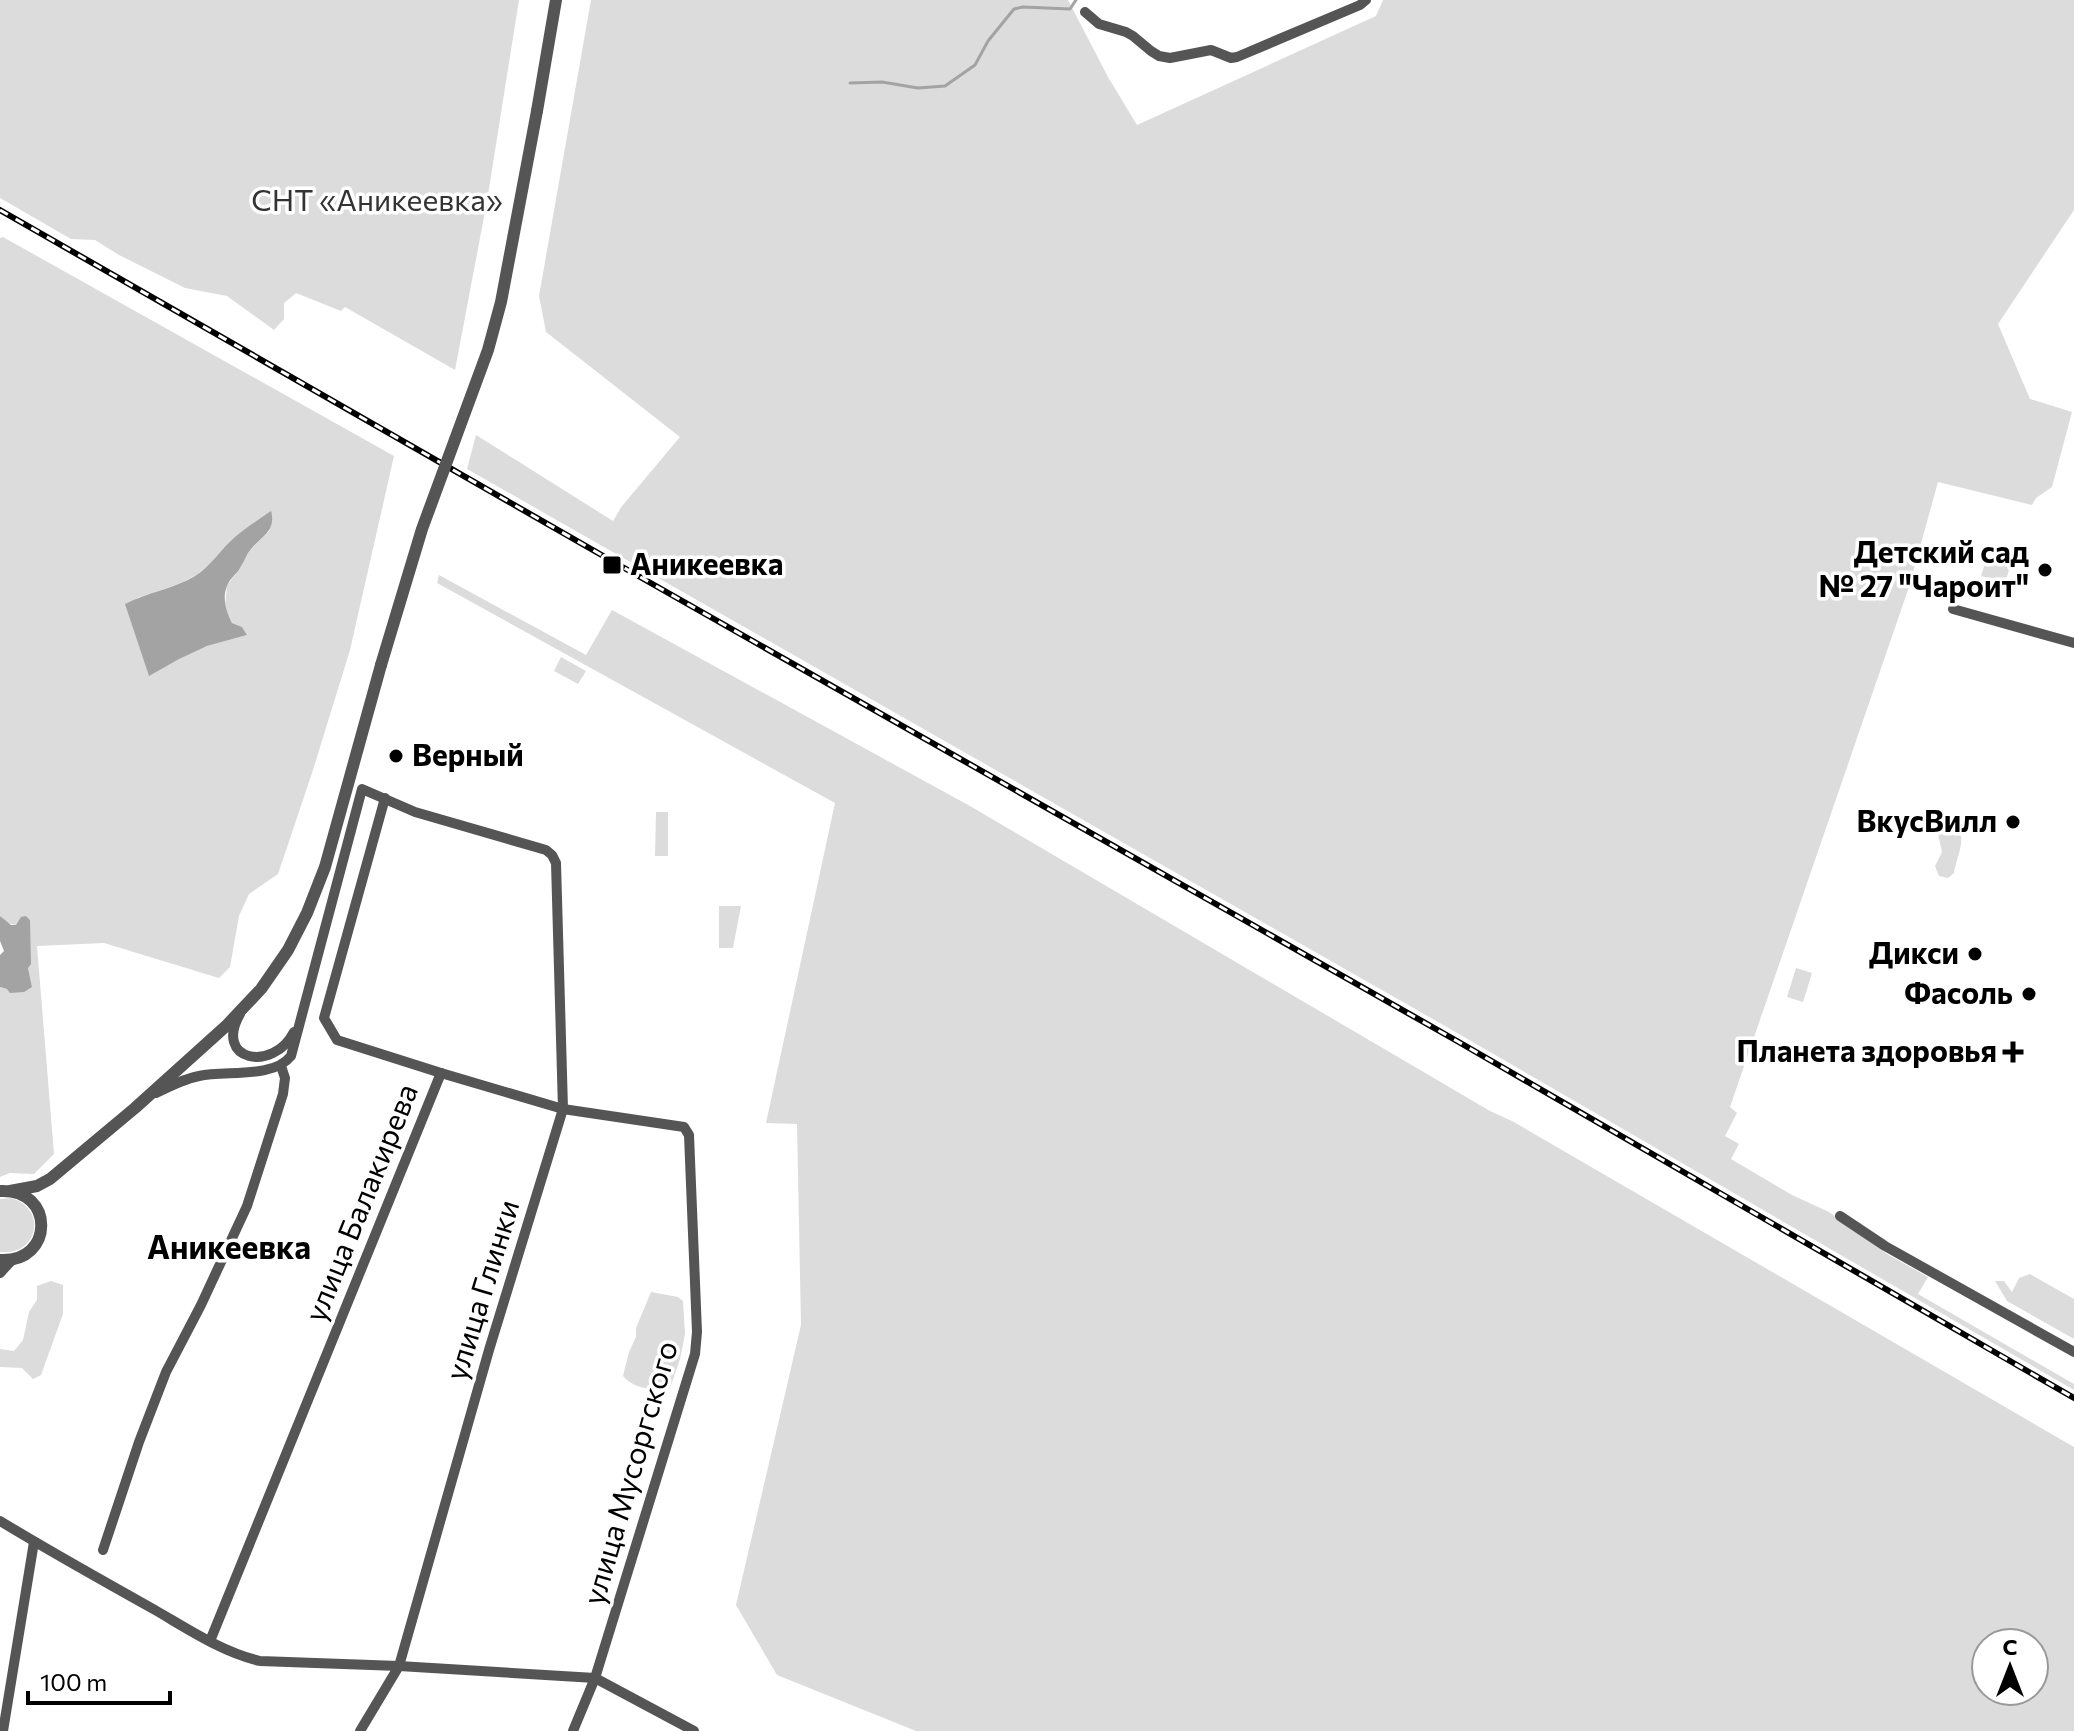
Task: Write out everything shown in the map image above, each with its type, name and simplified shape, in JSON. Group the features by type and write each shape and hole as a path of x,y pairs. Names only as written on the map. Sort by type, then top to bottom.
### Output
{"street":[{"path":"5,1191 37,1186 50,1179 226,1026 261,989 288,950 307,913 325,867 422,529 488,350 501,302 556,0"},
{"path":"1085,12 1099,24 1126,32 1159,56 1170,58 1211,50 1231,58 1366,0"},
{"path":"1953,609 2074,643"},
{"path":"135,1108 183,1081 217,1073 261,1071 281,1066 291,1056 362,789 385,798"},
{"name":"улица Глинки","path":"360,1731 399,1666 485,1365 563,1109 556,863 552,855 546,850 415,812 385,798"},
{"name":"улица Балакирева","path":"210,1641 441,1073 337,1040 324,1018 385,798"},
{"path":"244,1007 233,1029 234,1043 239,1052 254,1058 280,1051 290,1041 303,1016"},
{"path":"103,1550 166,1372 247,1206 283,1094 285,1078 281,1066"},
{"path":"441,1073 563,1109"},
{"name":"улица Мусоргского","path":"563,1109 684,1127 689,1135 697,1332 695,1354 595,1678 573,1731"},
{"path":"0,1273 6,1260 23,1257 38,1241 42,1230 40,1204 50,1179"},
{"path":"5,1191 20,1193 30,1199 41,1218"},
{"path":"1840,1216 1885,1246 2074,1352"},
{"path":"0,1521 210,1641 247,1658 595,1678 694,1731"},
{"path":"3,1731 34,1542"}],"green space":[{"name":"СНТ «Аникеевка»","path":"0,0 519,0 487,201 455,370 345,307 341,311 296,293 284,303 284,319 274,330 227,296 185,288 95,240 71,239 0,198"},
{"path":"591,0 1068,0 1137,125 1376,16 1383,0 2074,0 2074,210 1998,324 2030,399 2072,412 2052,487 2036,498 2032,505 1938,482 1909,587 1730,1107 1737,1113 1725,1136 1739,1144 1731,1159 1792,1195 1829,1212 1887,1254 1928,1277 1918,1294 2074,1384 2074,1390 1445,1026 467,469 476,435 613,521 680,437 546,332 539,296"},
{"path":"0,238 394,456 350,650 313,770 278,874 249,894 239,916 230,967 219,978 104,943 37,946 54,1154 34,1174 10,1173 0,1177 0,987 32,987 28,968 30,920 26,916 16,925 7,923 0,916","holes":["270,530 249,551 227,585 225,605 232,623 242,627 247,635 207,646 149,675 137,598 196,575 213,562 233,539"]},
{"path":"1986,560 2010,567 2005,583 1981,576"},
{"path":"439,575 586,655 612,610 970,806 1490,1111 2074,1447 2074,1731 916,1731 777,1675 736,1605 801,1325 797,1124 766,1123 835,803 437,583"},
{"path":"561,657 586,671 578,684 554,671"},
{"path":"656,812 668,812 668,856 655,856"},
{"path":"1947,824 1955,827 1961,837 1954,873 1948,878 1939,876 1935,866 1942,852 1938,834"},
{"path":"719,906 741,906 733,948 719,948"},
{"path":"1796,968 1812,973 1803,1002 1787,997"},
{"path":"11,1198 30,1212 34,1231 23,1247 0,1252 0,1199"},
{"path":"2030,1274 2074,1299 2074,1339 2007,1301 1995,1281 2004,1281 2012,1292 2019,1278"},
{"path":"51,1281 63,1285 63,1314 41,1375 33,1379 22,1368 0,1367 0,1349 14,1351 23,1340 29,1312 37,1300 37,1286"},
{"path":"651,1292 678,1297 683,1301 685,1334 670,1388 645,1388 623,1376 636,1328"}],"shaded area":[{"path":"271,511 269,530 248,553 229,582 225,595 225,605 232,623 242,627 247,635 207,646 149,676 125,604 195,576 235,537"},
{"path":"0,916 11,925 16,925 21,917 26,916 30,920 31,964 28,968 32,987 24,992 10,993 0,987 0,955 4,951 0,941"}],"waterway":[{"path":"850,83 882,82 918,88 945,86 975,65 988,41 1014,9 1070,9 1076,0"}],"railway":[{"path":"0,210 1457,1041 2074,1398"}],"place":[{"name":"Аникеевка","path":"612,565"},
{"name":"Детский сад № 27 \"Чароит\"","path":"2045,570"},
{"name":"Верный","path":"396,756"},
{"name":"ВкусВилл","path":"2013,822"},
{"name":"Дикси","path":"1975,954"},
{"name":"Фасоль","path":"2029,994"},
{"name":"Планета здоровья","path":"2013,1052"}],"district":[{"name":"Аникеевка","path":"229,1248"}]}
